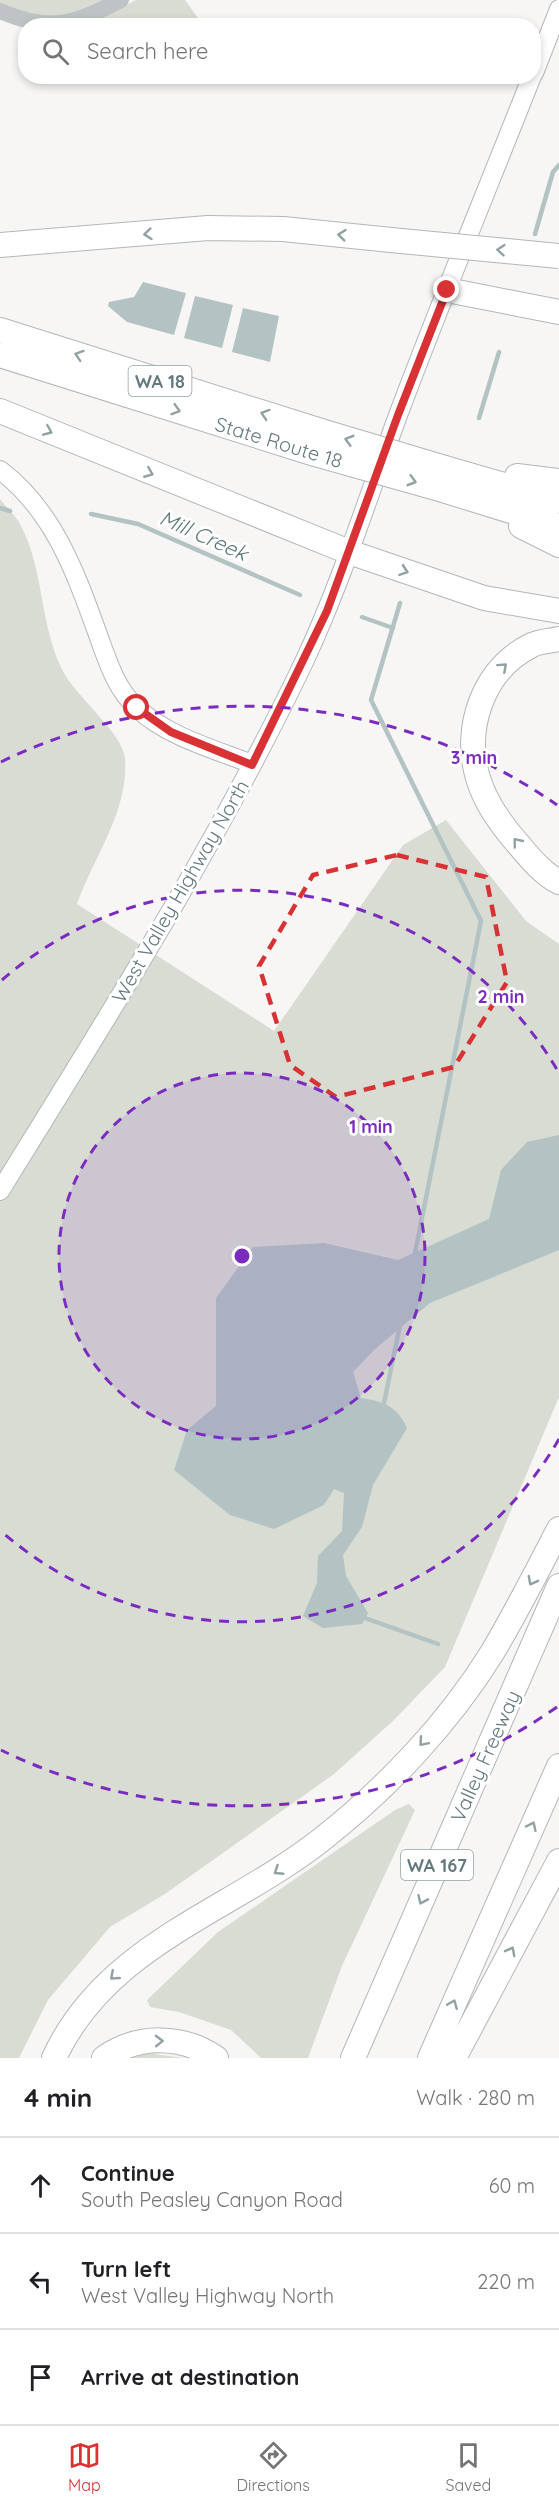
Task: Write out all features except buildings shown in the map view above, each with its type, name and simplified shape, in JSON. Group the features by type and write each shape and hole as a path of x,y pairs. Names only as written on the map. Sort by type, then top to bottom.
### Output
{"highway":[{"path":"0,245 208,228 283,229 559,256"},
{"path":"447,290 559,312"},
{"name":"State Route 18","path":"0,330 318,442"},
{"name":"State Route 18","path":"0,355 444,479 559,501"},
{"path":"0,411 349,552 484,598 559,611"},
{"path":"444,479 559,482"},
{"name":"State Route 18","path":"444,479 480,502 559,526"},
{"path":"480,502 559,545"},
{"path":"559,639 535,644 520,652 493,677 478,711 472,753 479,781 501,823 532,861 559,882"},
{"path":"54,2058 85,2006 132,1960 163,1938 294,1860 339,1825 408,1760 468,1688 491,1653 559,1529"},
{"name":"Valley Freeway","path":"353,2058 559,1586"},
{"path":"522,1673 548,1640 559,1617"},
{"path":"430,2058 559,1766"},
{"path":"454,2058 559,1861"},
{"path":"104,2058 130,2044 161,2040 190,2045 216,2058"}],"main road":[{"name":"West Valley Highway North","path":"541,55 559,9"},
{"name":"West Valley Highway North","path":"0,1191 147,953 252,765 306,657 349,552 447,290 529,84"},
{"path":"0,470 14,480 41,509 61,542 111,670 137,708 171,732 252,765"}],"street":[{"path":"84,18 121,0"},
{"path":"0,11 20,18"}],"highlighted area":[{"path":"397,855 486,877 507,982 454,1067 336,1097 290,1065 259,966 313,875"}],"shaded area":[{"path":"0,0 121,0 84,18 55,18 0,11"},
{"path":"136,0 185,0 198,18 96,18"},
{"path":"143,282 186,293 174,335 127,322 108,306 109,302 134,297"},
{"path":"195,296 233,305 222,348 184,338"},
{"path":"243,308 279,316 270,362 232,352"},
{"path":"0,499 18,521 28,542 50,637 64,673 116,738 125,758 125,778 116,815 77,904 274,1031 403,845 446,820 526,921 559,944 559,1397 445,1667 394,1720 334,1774 165,1894 110,1927 48,2000 19,2058 0,2058"},
{"path":"559,1135 559,1250 430,1303 374,1350 353,1372 361,1398 389,1406 399,1415 407,1428 373,1485 362,1527 343,1555 346,1576 368,1613 362,1624 323,1628 303,1616 317,1583 318,1556 342,1531 344,1493 334,1489 324,1505 274,1529 230,1515 174,1470 187,1430 216,1406 216,1298 253,1247 324,1243 398,1260 489,1219 501,1170 527,1142"},
{"path":"409,1804 415,1810 342,1966 308,2058 261,2058 231,2030 179,2012 150,2007 147,2000 218,1932 395,1810"},
{"path":"147,2053 184,2058 131,2058"}],"waterway":[{"name":"Mill Creek","path":"535,234 553,172 559,165"},
{"path":"479,418 499,352"},
{"name":"Mill Creek","path":"0,508 10,511"},
{"name":"Mill Creek","path":"91,514 138,524 300,595"},
{"path":"400,603 371,700 481,921 414,1258"},
{"name":"Mill Creek","path":"362,617 393,628"},
{"path":"383,1408 400,1325"},
{"path":"362,1617 438,1644"}],"route":[{"path":"137,708 171,732 252,765 327,611 398,415 447,290"}]}
